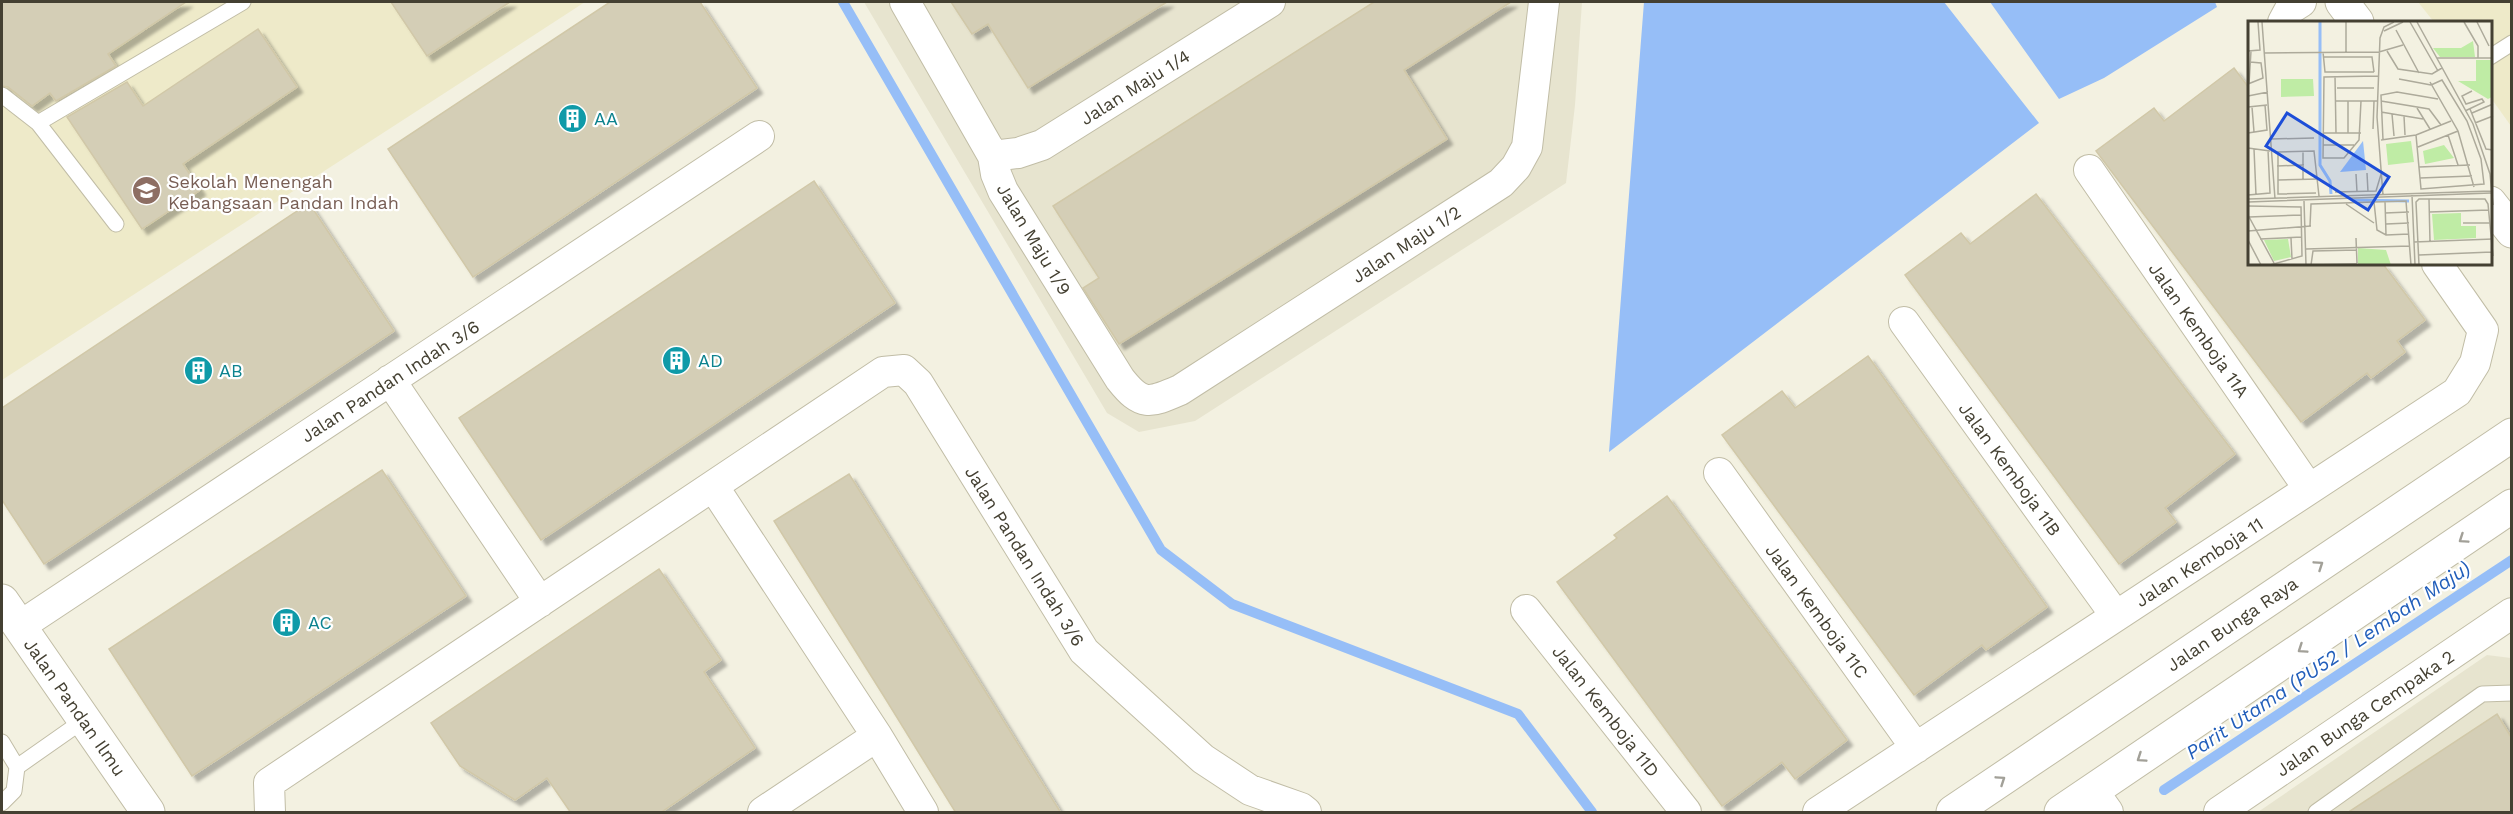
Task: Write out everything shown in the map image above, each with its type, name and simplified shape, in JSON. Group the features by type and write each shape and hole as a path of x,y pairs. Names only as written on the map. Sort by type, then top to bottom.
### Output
{"street":[{"name":"Jalan Maju 1/9","path":"905,2 993,156 996,174 1003,191 1120,380 1131,394 1147,401"},
{"name":"Jalan Maju 1/4","path":"993,156 1018,153 1042,145 1270,2"},
{"name":"Jalan Maju 1/2","path":"1147,401 1180,390 1501,183 1516,167 1527,147 1544,2"},
{"path":"2284,21 2290,9 2301,2"},
{"path":"2342,2 2356,21"},
{"name":"Jalan Pandan Indah 3/6","path":"11,614 390,380 759,136"},
{"name":"Jalan Kemboja 11A","path":"2089,170 2309,489"},
{"path":"2492,206 2511,231"},
{"name":"Jalan Kemboja 11","path":"1818,813 2457,392 2475,363 2483,330 2439,266"},
{"name":"Jalan Kemboja 11B","path":"1904,322 2116,616"},
{"name":"Jalan Pandan Indah 3/6","path":"713,486 883,372 904,370 918,383 1084,651 1203,759 1250,790 1301,811"},
{"path":"390,380 540,602"},
{"name":"Jalan Bunga Raya","path":"1953,813 2511,435"},
{"name":"Jalan Kemboja 11C","path":"1719,473 1916,748"},
{"path":"270,813 270,783 713,486 877,736 924,813"},
{"path":"2061,813 2100,802 2511,506"},
{"name":"Jalan Kemboja 11D","path":"1526,610 1686,813"},
{"name":"Jalan Bunga Cempaka 2","path":"2219,813 2511,613"},
{"name":"Jalan Pandan Ilmu","path":"11,614 148,813"},
{"path":"764,813 877,736"}],"lane":[{"path":"38,123 243,2"},
{"path":"2492,56 2511,43"},
{"path":"2,95 38,123 116,224"},
{"path":"2316,813 2482,694 2511,693"},
{"path":"17,767 84,720"},
{"path":"2,742 17,767 14,791 2,803"}],"shaded area":[{"name":"Sekolah Menengah Kebangsaan Pandan Indah","path":"2,2 585,2 2,380"},
{"path":"864,2 1582,2 1575,105 1566,183 1195,421 1139,432 1107,413"},
{"path":"2418,2 2511,2 2511,126 2492,99 2492,21 2433,21"},
{"path":"2487,655 2511,658 2511,812 2258,812"}],"water":[{"path":"1644,2 1944,2 2039,123 1609,452"},
{"path":"1990,2 2215,2 2217,7 2104,78 2059,99"}],"building":[{"path":"2,2 186,2 108,54 116,66 56,101 50,93 32,106 8,87 2,86"},
{"path":"391,2 510,2 427,56"},
{"name":"AA","path":"610,2 700,2 757,88 473,277 388,149"},
{"path":"951,2 1167,2 1028,88 988,24 972,34"},
{"path":"1374,2 1511,2 1404,70 1447,139 1119,344 1083,288 1099,278 1053,206"},
{"path":"258,29 297,87 183,164 200,190 142,229 67,117 127,82 143,106"},
{"path":"2234,68 2248,87 2248,266 2384,266 2425,320 2397,341 2405,352 2371,378 2367,373 2301,422 2096,151 2154,108 2164,121"},
{"name":"AD","path":"814,181 895,303 541,540 459,418"},
{"path":"2036,194 2235,454 2165,508 2176,522 2119,564 1905,275 1961,233 1970,244"},
{"name":"AB","path":"309,203 394,331 44,564 2,500 2,408"},
{"path":"1868,356 2047,607 1986,650 1982,645 1914,695 1722,435 1782,391 1795,408"},
{"name":"AC","path":"382,470 466,596 192,776 109,649"},
{"path":"849,474 1061,813 956,813 774,521"},
{"path":"1667,496 1847,740 1795,779 1782,762 1722,806 1557,582 1617,538 1614,535"},
{"path":"659,569 721,660 704,672 755,748 660,813 571,813 547,778 515,800 460,766 431,723"},
{"path":"2497,714 2511,737 2511,813 2347,813"}],"waterway":[{"path":"843,2 1161,550 1232,604 1518,714 1592,812"},
{"name":"Parit Utama (PU52 / Lembah Maju)","path":"2164,790 2512,560"}],"place":[{"name":"AA","path":"573,118"},
{"name":"Sekolah Menengah Kebangsaan Pandan Indah","path":"147,191"},
{"name":"AD","path":"677,360"},
{"name":"AB","path":"198,370"},
{"name":"AC","path":"287,622"}]}
